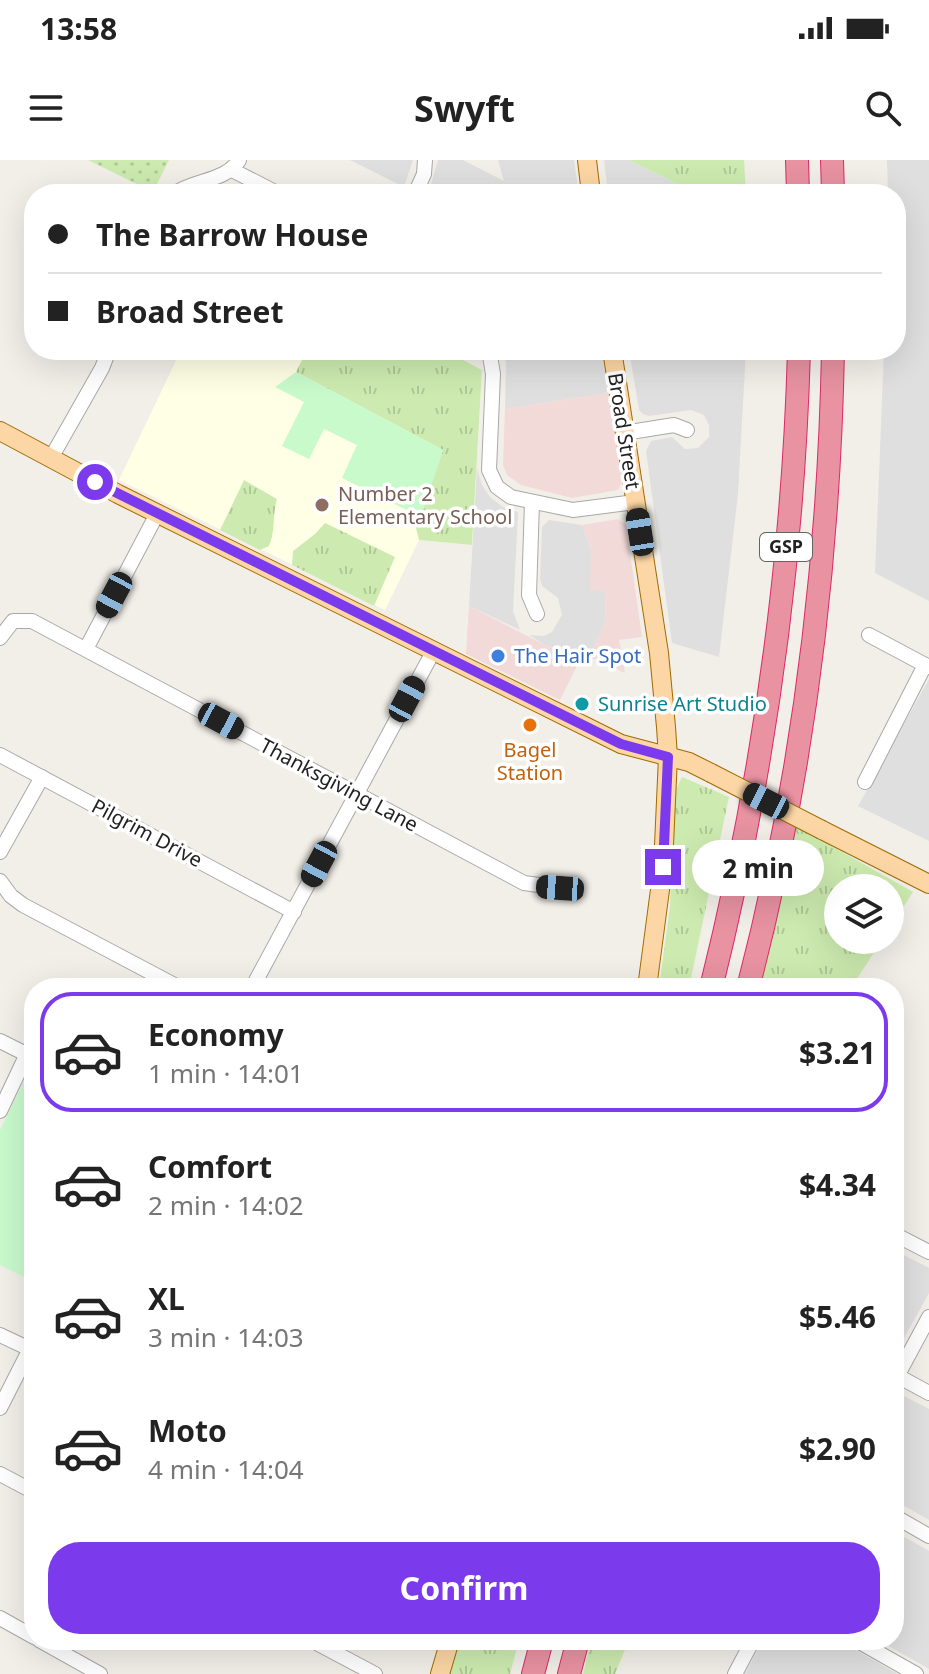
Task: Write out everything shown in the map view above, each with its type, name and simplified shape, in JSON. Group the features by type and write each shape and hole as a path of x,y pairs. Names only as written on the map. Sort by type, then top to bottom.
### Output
{"highway":[{"path":"797,160 798,184"},
{"path":"832,160 833,184"},
{"name":"GSP","path":"713,978 748,822 775,656 791,498 798,360"},
{"name":"GSP","path":"750,978 781,838 816,619 826,503 833,360"},
{"path":"533,1674 539,1650"},
{"path":"569,1674 575,1650"}],"main road":[{"path":"587,160 590,184"},
{"name":"Broad Street","path":"613,360 659,653 668,757 663,867 648,978"},
{"path":"0,431 157,514 621,744 689,762 929,884"},
{"path":"440,1674 447,1650"}],"street":[{"path":"420,184 425,160"},
{"path":"191,184 236,165 264,184"},
{"path":"51,458 105,360"},
{"path":"491,360 491,477 503,492 532,502 573,510 635,502"},
{"path":"624,433 674,425 687,430"},
{"path":"532,502 529,595 537,614"},
{"path":"86,649 157,514"},
{"name":"Thanksgiving Lane","path":"0,638 8,624 22,619 32,621 524,883 560,888"},
{"path":"865,782 927,666 869,635"},
{"path":"258,978 433,652"},
{"name":"Pilgrim Drive","path":"0,755 294,912"},
{"path":"0,852 42,777"},
{"path":"0,881 11,896 23,905 161,978"},
{"path":"0,1041 24,1053"},
{"path":"0,1111 24,1068"},
{"path":"904,1239 929,1252"},
{"path":"904,1361 929,1317"},
{"path":"0,1335 24,1346"},
{"path":"0,1408 24,1364"},
{"path":"904,1381 929,1393"},
{"path":"0,1474 24,1487"},
{"path":"904,1522 929,1536"},
{"path":"0,1618 24,1632"},
{"path":"56,1650 100,1674"},
{"path":"330,1650 375,1674"},
{"path":"735,1674 748,1650"},
{"path":"874,1650 916,1674"}],"shaded area":[{"path":"350,160 413,160 405,184 398,184"},
{"path":"438,160 463,160 504,181 498,160 574,160 578,184 431,184"},
{"path":"604,160 629,160 678,184 607,184"},
{"path":"887,160 929,160 929,601 875,573 884,360 906,360 906,184 888,184"},
{"name":"Number 2 Elementary School","path":"176,360 464,360 482,370 472,545 419,540 385,610 119,480"},
{"path":"505,360 603,360 608,393 505,409"},
{"path":"631,360 745,360 738,494 719,657 672,643 646,451 651,441 672,437 685,449 698,448 709,437 709,425 704,415 691,410 649,416 639,410"},
{"path":"608,393 622,481 618,490 572,498 521,485 507,475 503,465 505,409"},
{"path":"477,468 490,497 503,507 518,512 513,611 520,630 469,606"},
{"path":"618,519 626,525 642,637 619,640 625,673 590,657 605,621 606,592 590,590 591,549 582,525"},
{"path":"549,520 582,525 606,591 605,621 590,657 584,654 581,658 545,645 529,635 544,636 552,632 562,615 558,598 542,586 540,579 542,527"},
{"path":"469,606 545,645 581,658 560,700 466,654"},
{"path":"929,679 929,841 858,806"},
{"path":"904,1255 929,1268 929,1293 904,1338"},
{"path":"904,1396 929,1409 929,1520 904,1506"},
{"path":"904,1537 929,1551 929,1669 896,1650 904,1650"},
{"path":"758,1650 856,1650 898,1674 745,1674"}],"green space":[{"path":"88,160 169,160 157,184 137,184"},
{"path":"629,160 744,160 745,184 678,184"},
{"path":"302,360 464,360 482,370 472,545 419,540 416,528 443,450 296,372"},
{"path":"296,372 443,450 421,517 342,478 357,445 324,429 309,459 282,446 304,402 275,387"},
{"path":"244,480 277,499 269,546 260,550 220,530"},
{"path":"325,523 395,557 374,606 292,565 293,551"},
{"path":"682,777 729,797 691,978 660,978 670,906 673,796"},
{"path":"791,823 881,874 824,874 824,954 873,954 857,978 758,978"},
{"path":"904,887 913,892 904,906"},
{"path":"24,1081 24,1277 0,1265 0,1130"},
{"path":"454,1650 516,1650 510,1674 447,1674"},
{"path":"589,1650 625,1650 615,1674 583,1674"}],"place":[{"name":"Number 2 Elementary School","path":"322,505"},
{"name":"The Hair Spot","path":"498,656"},
{"name":"Sunrise Art Studio","path":"582,704"},
{"name":"Bagel Station","path":"530,725"}],"route":[{"path":"95,482 621,744 668,757 663,867"}]}
